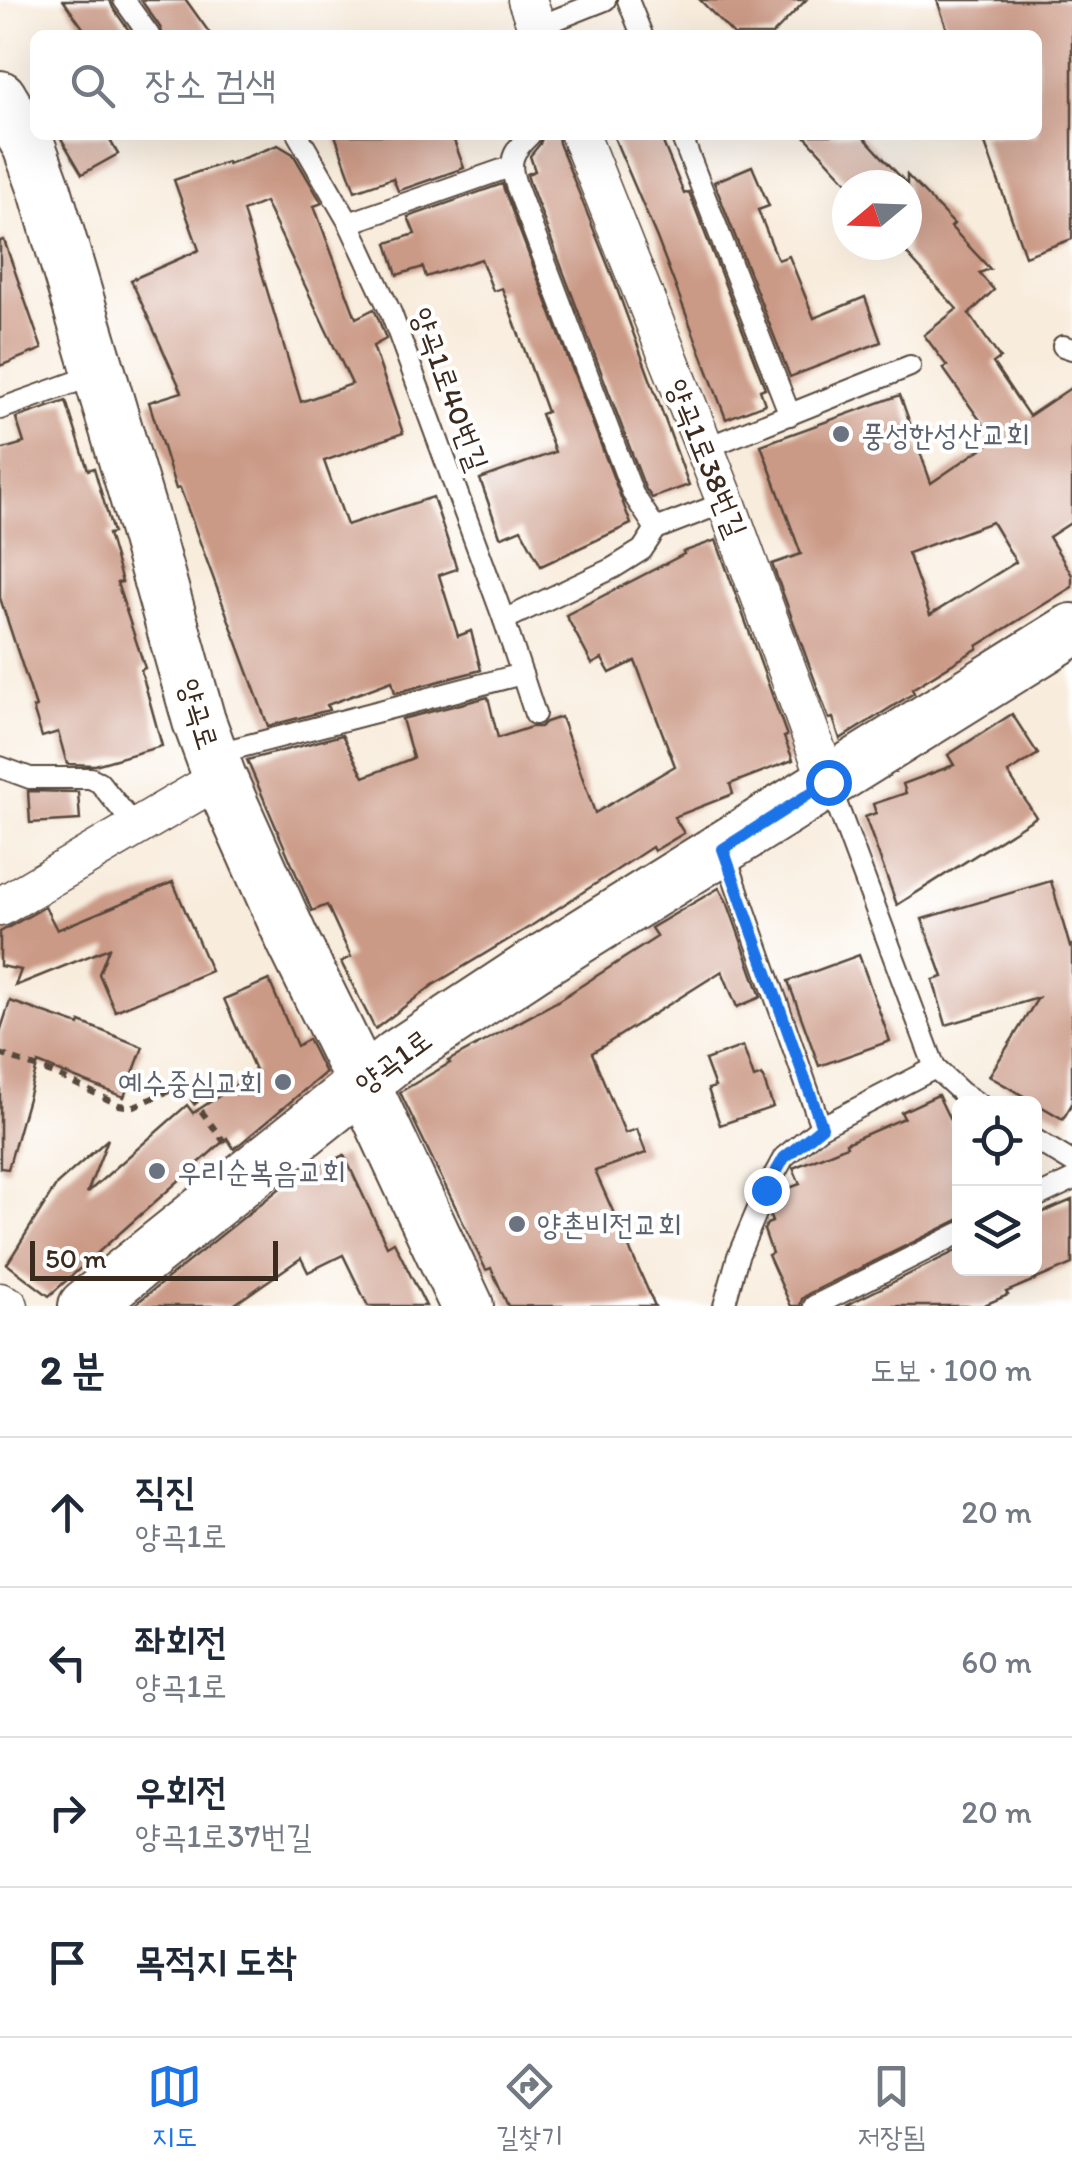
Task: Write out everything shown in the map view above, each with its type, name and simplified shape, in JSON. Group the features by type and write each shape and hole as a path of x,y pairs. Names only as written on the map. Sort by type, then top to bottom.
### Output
{"street":[{"name":"양곡로","path":"0,97 30,146 45,190 216,766 292,939 467,1306"},
{"name":"양곡1로38번길","path":"582,140 726,502 828,782"},
{"name":"양곡1로","path":"86,1306 397,1056 458,1014 1072,630"},
{"path":"0,908 135,826 216,766"},
{"path":"0,1302 9,1306"}],"lane":[{"path":"124,0 145,30"},
{"path":"535,21 605,0"},
{"path":"628,0 640,30"},
{"name":"양곡1로40번길","path":"301,140 349,223 391,314 535,714"},
{"path":"525,140 516,150 510,167 633,494 656,529"},
{"path":"683,140 790,415"},
{"path":"349,223 510,167"},
{"path":"704,448 910,366"},
{"path":"0,409 98,374"},
{"path":"504,620 613,568 642,550 656,529 726,502"},
{"path":"216,766 522,674"},
{"path":"0,767 30,778 90,778 98,782 135,826"},
{"path":"828,782 935,1068 967,1096"},
{"path":"723,849 822,1127"},
{"path":"724,1306 738,1256 784,1158 822,1127 935,1068"},
{"path":"1042,1143 1072,1162"},
{"path":"1042,1194 1072,1180"},
{"path":"814,1306 952,1238"}],"path":[{"path":"0,1054 119,1105 132,1107 169,1091 181,1091 191,1097 225,1143"}],"building":[{"path":"63,0 110,0 128,30 84,30"},
{"path":"141,0 186,0 207,30 161,30"},
{"path":"700,0 806,0 777,30 729,30"},
{"path":"937,0 1072,0 1072,239 1025,256 984,140 1042,140 1042,30 947,30"},
{"path":"62,140 110,140 118,154 82,174"},
{"path":"337,140 454,140 464,168 398,191 393,178 355,191"},
{"path":"541,140 559,140 689,485 652,498 645,488 529,181 527,174 535,171 530,156"},
{"path":"615,140 662,140 684,194 689,192 765,388 760,390 765,404 726,419"},
{"path":"809,140 867,140 894,170 836,170"},
{"path":"278,145 293,154 322,203 314,206 356,318 374,309 386,339 373,346 403,433 324,461 347,525 433,497 457,569 439,575 458,636 471,631 481,670 395,693 392,681 327,705 329,710 268,726 180,488 176,489 149,402 182,392 131,280 199,250 174,180","holes":["265,202 352,384 301,402 243,211"]},
{"path":"752,166 769,206 758,210 778,260 789,256 814,318 865,297 881,342 790,377 714,182"},
{"path":"502,184 631,524 541,566 521,529 500,536 480,479 555,452 541,414 547,412 502,288 493,291 481,259 426,277 423,267 397,275 387,243 415,234 408,217"},
{"path":"922,191 990,269 979,273 994,290 969,314 1000,358 993,363 1029,416 1072,387 1072,522 1049,537 1072,575 1072,587 840,739 833,718 829,719 772,564 801,554 761,445 900,395 931,483 994,440 924,335 957,309 912,260 922,260","holes":["992,522 1016,562 930,615 908,553"]},
{"path":"4,240 42,349 0,366 0,241"},
{"path":"66,401 88,470 94,468 113,533 108,534 122,582 117,583 145,668 141,670 162,746 95,765 67,764 58,732 42,737 0,598 0,450 24,443 16,418"},
{"path":"716,540 793,760 730,784 733,794 674,817 684,833 654,851 652,847 433,985 375,1029 341,962 351,957 327,905 312,911 247,760 342,735 364,777 413,758 402,719 488,697 498,738 561,717 595,813 675,766 635,661 610,673 602,659 592,664 566,615 683,552"},
{"path":"1012,714 1038,754 1008,773 1036,817 897,905 865,817 876,813 873,804 906,793 903,784 954,765 948,755"},
{"path":"28,791 78,792 80,820 30,823"},
{"path":"1051,881 1072,945 1072,1104 1063,1119 1042,1107 1042,1096 1023,1096 989,1076 1038,998 946,1025 933,980 943,977 922,919"},
{"path":"173,882 211,971 115,1011 99,974 109,948 15,986 21,970 0,966 0,932 45,907 57,930"},
{"path":"719,888 761,997 737,1007 722,971 592,1053 625,1133 637,1129 646,1153 595,1171 655,1306 508,1306 491,1268 486,1270 400,1092 556,1002 657,937 651,928"},
{"path":"859,955 890,1041 819,1066 788,981"},
{"path":"269,980 297,1046 308,1039 325,1073 234,1149 227,1138 49,1296 7,1264 57,1184 108,1139 87,1193 187,1105 193,1113 256,1072 224,999"},
{"path":"10,1001 79,1025 80,1022 143,1047 124,1097 38,1063 8,1169 0,1168 0,1032"},
{"path":"743,1046 754,1078 762,1075 773,1107 720,1125 708,1089 715,1087 705,1060"},
{"path":"938,1095 952,1124 952,1223 808,1294 800,1306 791,1306 768,1255 772,1253 764,1230 772,1222 770,1216 781,1191 800,1184 793,1168 904,1118 901,1112"},
{"path":"344,1155 387,1246 394,1242 426,1306 368,1306 343,1255 308,1272 301,1258 232,1306 133,1306 289,1181"},
{"path":"1072,1200 1072,1264 1006,1292 1008,1295 982,1306 845,1306 952,1253 952,1276 1042,1276 1042,1213"}],"place":[{"name":"풍성한성산교회","path":"841,434"},
{"name":"예수중심교회","path":"283,1082"},
{"name":"우리순복음교회","path":"157,1171"},
{"name":"양촌비전교회","path":"517,1224"}],"route":[{"path":"766,1190 784,1158 822,1127 723,849 828,782"}]}
